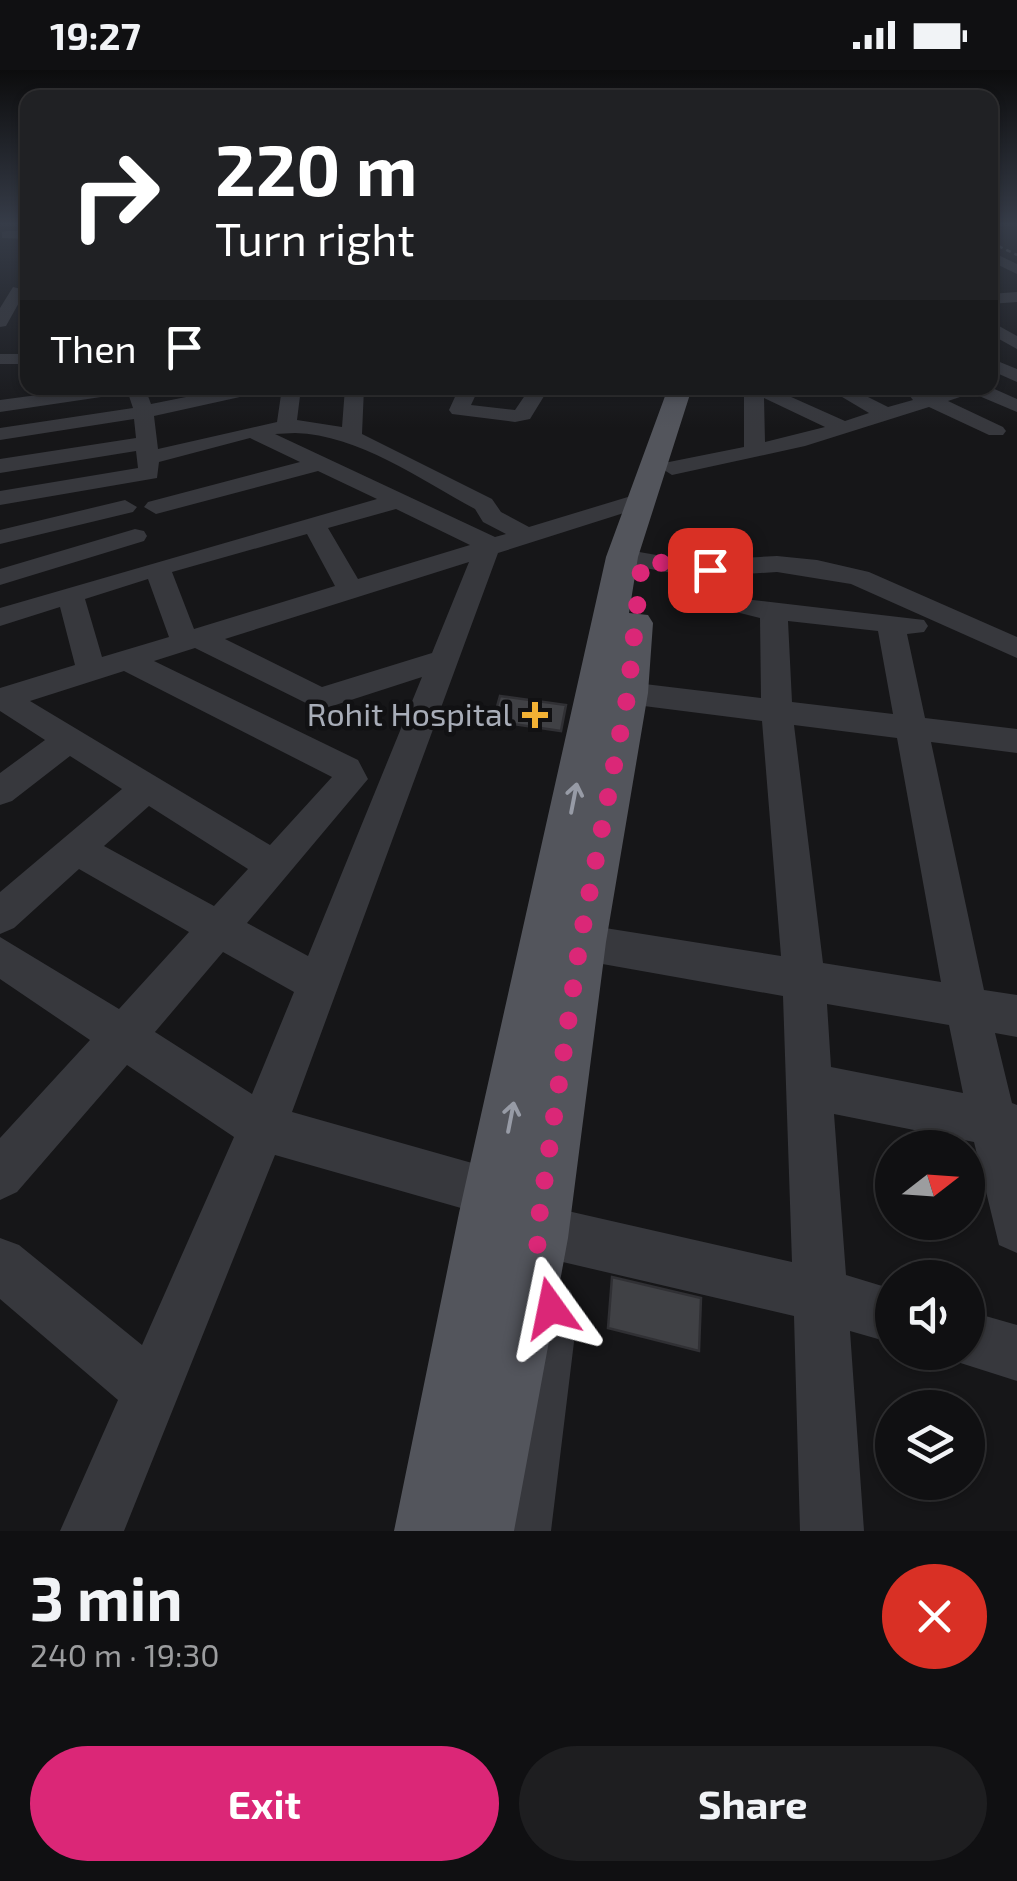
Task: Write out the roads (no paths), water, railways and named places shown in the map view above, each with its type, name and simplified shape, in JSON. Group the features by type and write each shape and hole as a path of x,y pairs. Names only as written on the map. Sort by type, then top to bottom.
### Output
{"main road":[{"path":"473,1531 515,1219 641,500 678,395"},
{"path":"435,1531 515,1219 580,942 628,693 632,559 672,468 696,395"}],"street":[{"path":"4,319 14,291"},
{"path":"0,407 16,380"},
{"path":"0,407 80,395"},
{"path":"0,498 149,473 144,412 138,395"},
{"path":"0,434 144,412 220,395"},
{"path":"243,395 250,434"},
{"path":"286,430 290,395"},
{"path":"351,438 354,395"},
{"path":"466,395 460,410 515,416 524,413 534,395"},
{"path":"754,395 755,450"},
{"path":"772,395 842,427"},
{"path":"849,395 886,414"},
{"path":"920,395 996,431"},
{"path":"672,468 798,442 948,395"},
{"path":"990,395 1017,406"},
{"path":"0,466 316,427 351,438 484,504 492,518 524,534"},
{"path":"250,434 489,544"},
{"path":"156,507 320,464"},
{"path":"1,698 641,500"},
{"path":"0,617 157,568 397,501"},
{"path":"0,537 125,507"},
{"path":"314,524 350,589"},
{"path":"0,577 134,536"},
{"path":"92,1531 262,1128 489,544"},
{"path":"632,559 691,569 777,564 860,578 1002,640 1017,674"},
{"path":"157,568 192,640 320,699 442,660"},
{"path":"691,569 730,605 1002,640"},
{"path":"0,1176 351,780 350,772 108,666 70,595"},
{"path":"774,612 777,712 804,980 832,1531"},
{"path":"891,624 967,1008 1005,1125 1017,1227"},
{"path":"628,693 1017,741"},
{"path":"1,698 272,865"},
{"path":"0,791 68,740"},
{"path":"0,916 146,787"},
{"path":"76,849 317,983"},
{"path":"580,942 1017,1016"},
{"path":"0,956 262,1128 515,1219 875,1311"},
{"path":"809,1086 1005,1125"},
{"path":"394,1531 455,1290 515,1219"},
{"path":"515,1219 551,1308 519,1531"},
{"path":"0,1264 152,1390"},
{"path":"985,1343 1017,1353"}],"place":[{"name":"Rohit Hospital","path":"535,715"}]}
